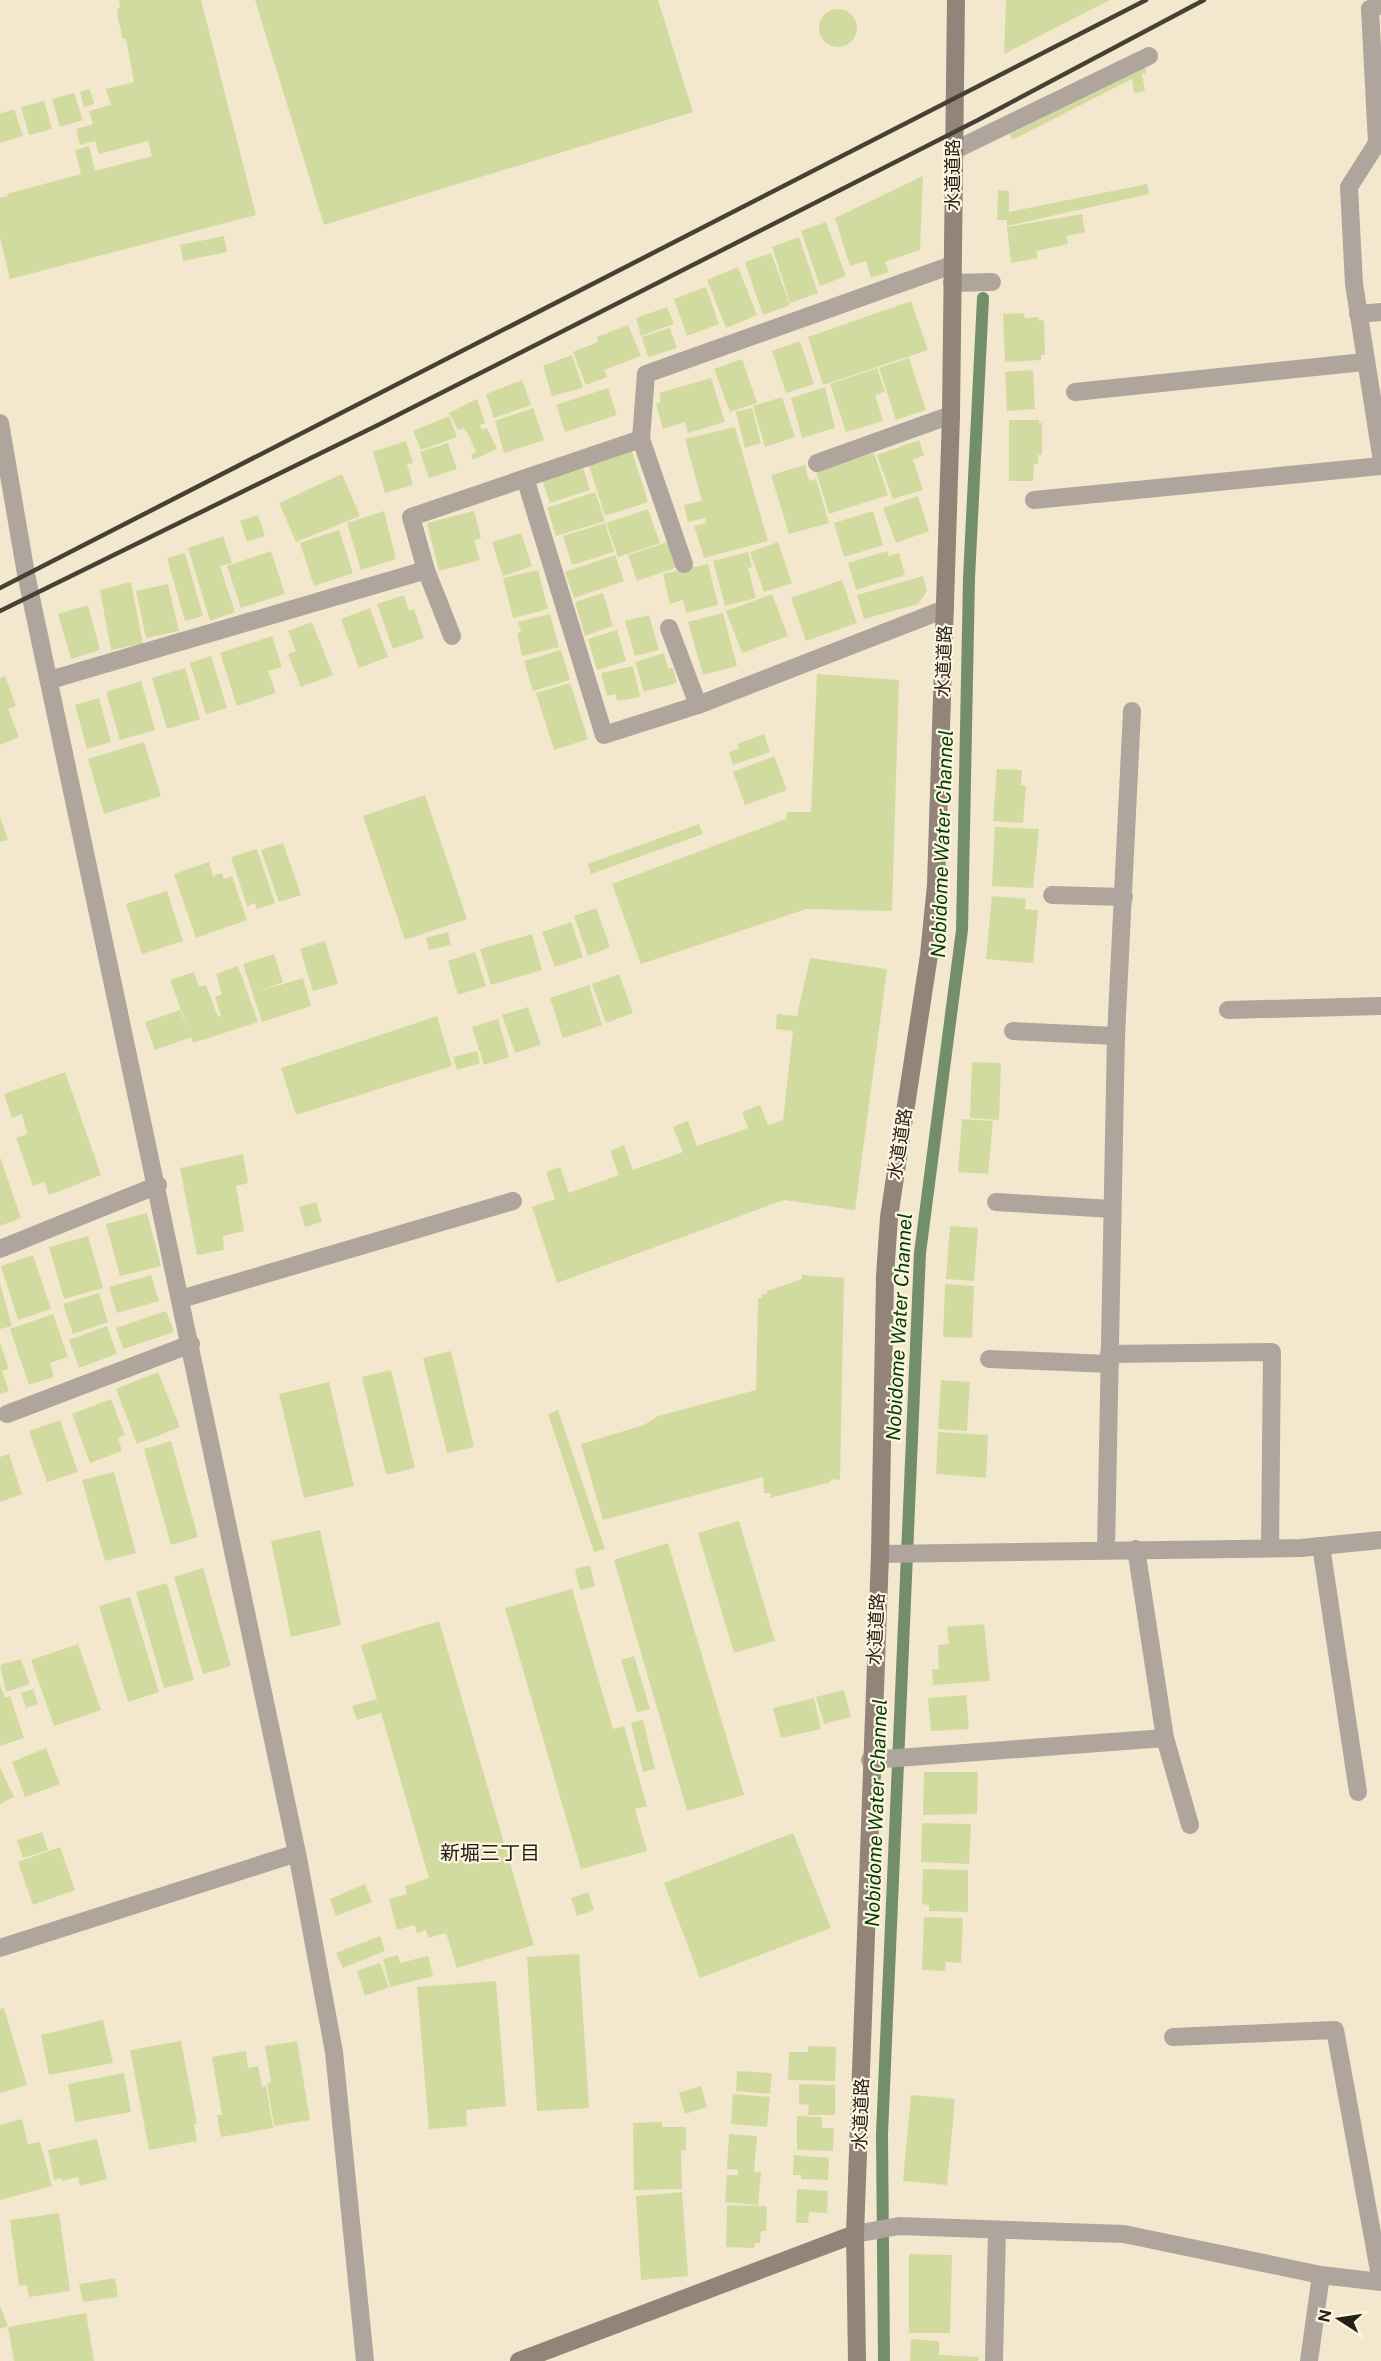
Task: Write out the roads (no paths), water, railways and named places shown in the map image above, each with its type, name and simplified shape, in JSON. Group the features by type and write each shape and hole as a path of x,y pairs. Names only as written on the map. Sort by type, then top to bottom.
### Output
{"street":[{"name":"水道道路","path":"857,2361 855,2234 865,1995 870,1760 880,1554 889,1217 934,909 951,415 956,0"},
{"path":"1381,5 1370,9 1379,143 1349,186 1358,314 1364,362 1381,455"},
{"path":"953,151 1149,56"},
{"path":"684,564 641,439 646,374 952,274 992,282"},
{"path":"1358,314 1381,312"},
{"path":"1075,393 1364,362"},
{"path":"817,463 951,415"},
{"path":"0,423 26,574 158,1185 297,1853 334,2052 365,2361"},
{"path":"452,636 426,570 411,517 641,439"},
{"path":"1034,500 1381,466"},
{"path":"525,478 604,735 698,705 945,609"},
{"path":"50,680 426,570"},
{"path":"669,628 698,705"},
{"path":"1106,1549 1116,1036 1132,711"},
{"path":"1052,895 1124,897"},
{"path":"1228,1010 1381,1006"},
{"path":"1013,1031 1116,1036"},
{"path":"0,1249 158,1185"},
{"path":"181,1299 513,1201"},
{"path":"996,1202 1112,1209"},
{"path":"8,1414 191,1344"},
{"path":"989,1359 1109,1359 1272,1352 1270,1548"},
{"path":"880,1554 1270,1548 1381,1540"},
{"path":"1321,1546 1358,1792"},
{"path":"1136,1549 1165,1738 1190,1826"},
{"path":"870,1760 1165,1738"},
{"path":"0,1948 297,1853"},
{"path":"519,2361 855,2234 899,2226 1124,2234 1321,2275 1381,2282 1335,2030 1173,2037"},
{"path":"994,2361 997,2230"},
{"path":"1309,2361 1321,2275"}],"waterway":[{"name":"Nobidome Water Channel","path":"884,2361 882,2134 920,1253 962,930 969,578 983,298"}],"railway":[{"path":"0,588 1146,0"},
{"path":"0,611 378,425 978,120 1204,0"}],"district":[{"name":"新堀三丁目","path":"490,1853"}]}
